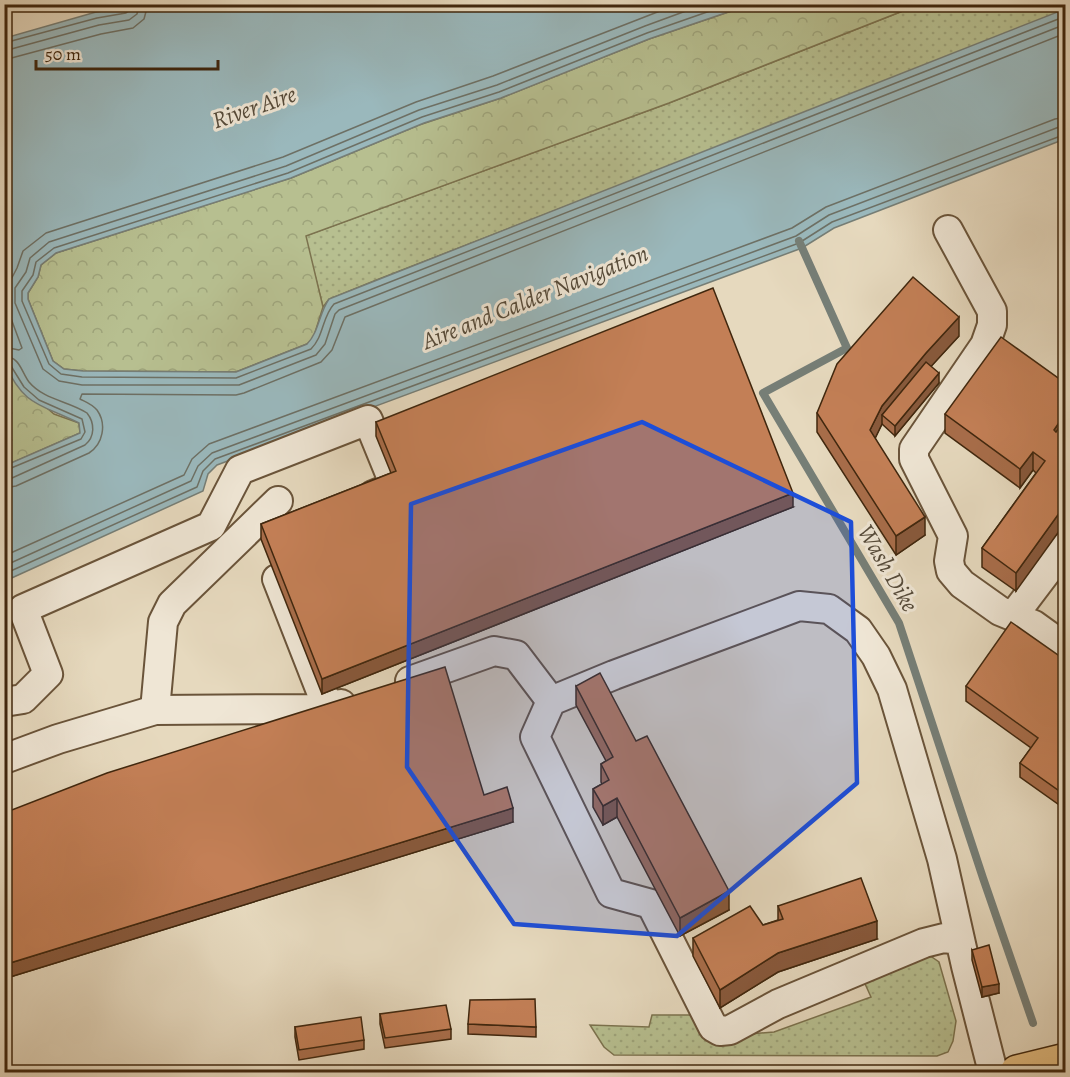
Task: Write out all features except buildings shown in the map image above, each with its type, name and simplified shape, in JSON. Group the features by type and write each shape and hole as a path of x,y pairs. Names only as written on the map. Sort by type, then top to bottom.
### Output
{"main road":[{"path":"1017,1072 1065,1060"}],"lane":[{"path":"948,230 992,311 992,325 985,345 914,449 914,459 953,536 949,561 951,571 962,584 1000,611 1034,625 1065,648"},
{"path":"4,702 23,699 48,674 23,609 211,526 240,470 368,420 396,486 344,506"},
{"path":"155,710 163,622 172,604 278,501"},
{"path":"272,736 339,715 322,694 261,539 282,531"},
{"path":"1013,616 1065,546"},
{"path":"960,940 944,938 924,943 778,1004 730,1030 720,1031 712,1027 651,904 611,893 534,737 551,701 799,606 830,609 858,630 876,656 892,689 942,859 993,1072"},
{"path":"4,759 58,739 155,710 312,709 345,704 494,651 516,655 551,701"}],"highlighted area":[{"path":"642,422 851,522 857,783 677,936 514,924 407,767 411,504"}],"green space":[{"path":"749,5 918,5 669,103 306,236 323,307 313,339 307,344 236,372 83,371 64,369 53,361 28,299 28,293 38,277 41,265 56,253 291,178 419,125 501,98 649,39"},
{"path":"918,5 1065,5 1065,12 379,279 329,299 323,307 305,236 669,103"},
{"path":"4,364 10,376 54,414 79,423 80,433 5,466"},
{"path":"929,955 939,962 956,1021 953,1041 948,1052 937,1056 614,1055 604,1047 590,1025 649,1027 652,1015 704,1015 715,1037 774,1032 871,997 861,975"}],"water":[{"path":"144,5 749,5 649,39 501,98 424,123 291,178 56,253 41,265 38,277 28,293 28,299 53,361 64,369 236,372 307,344 314,334 329,299 1065,9 1065,139 834,228 802,248 217,465 208,474 203,491 5,581 4,466 80,433 79,423 27,397 19,389 5,364 5,38 96,12"}],"waterway":[{"name":"Wash Dike","path":"799,241 847,348 763,393 899,623 1033,1023"}],"water label":[{"name":"River Aire","path":"254,107"},
{"name":"Aire and Calder Navigation","path":"535,297"}]}
